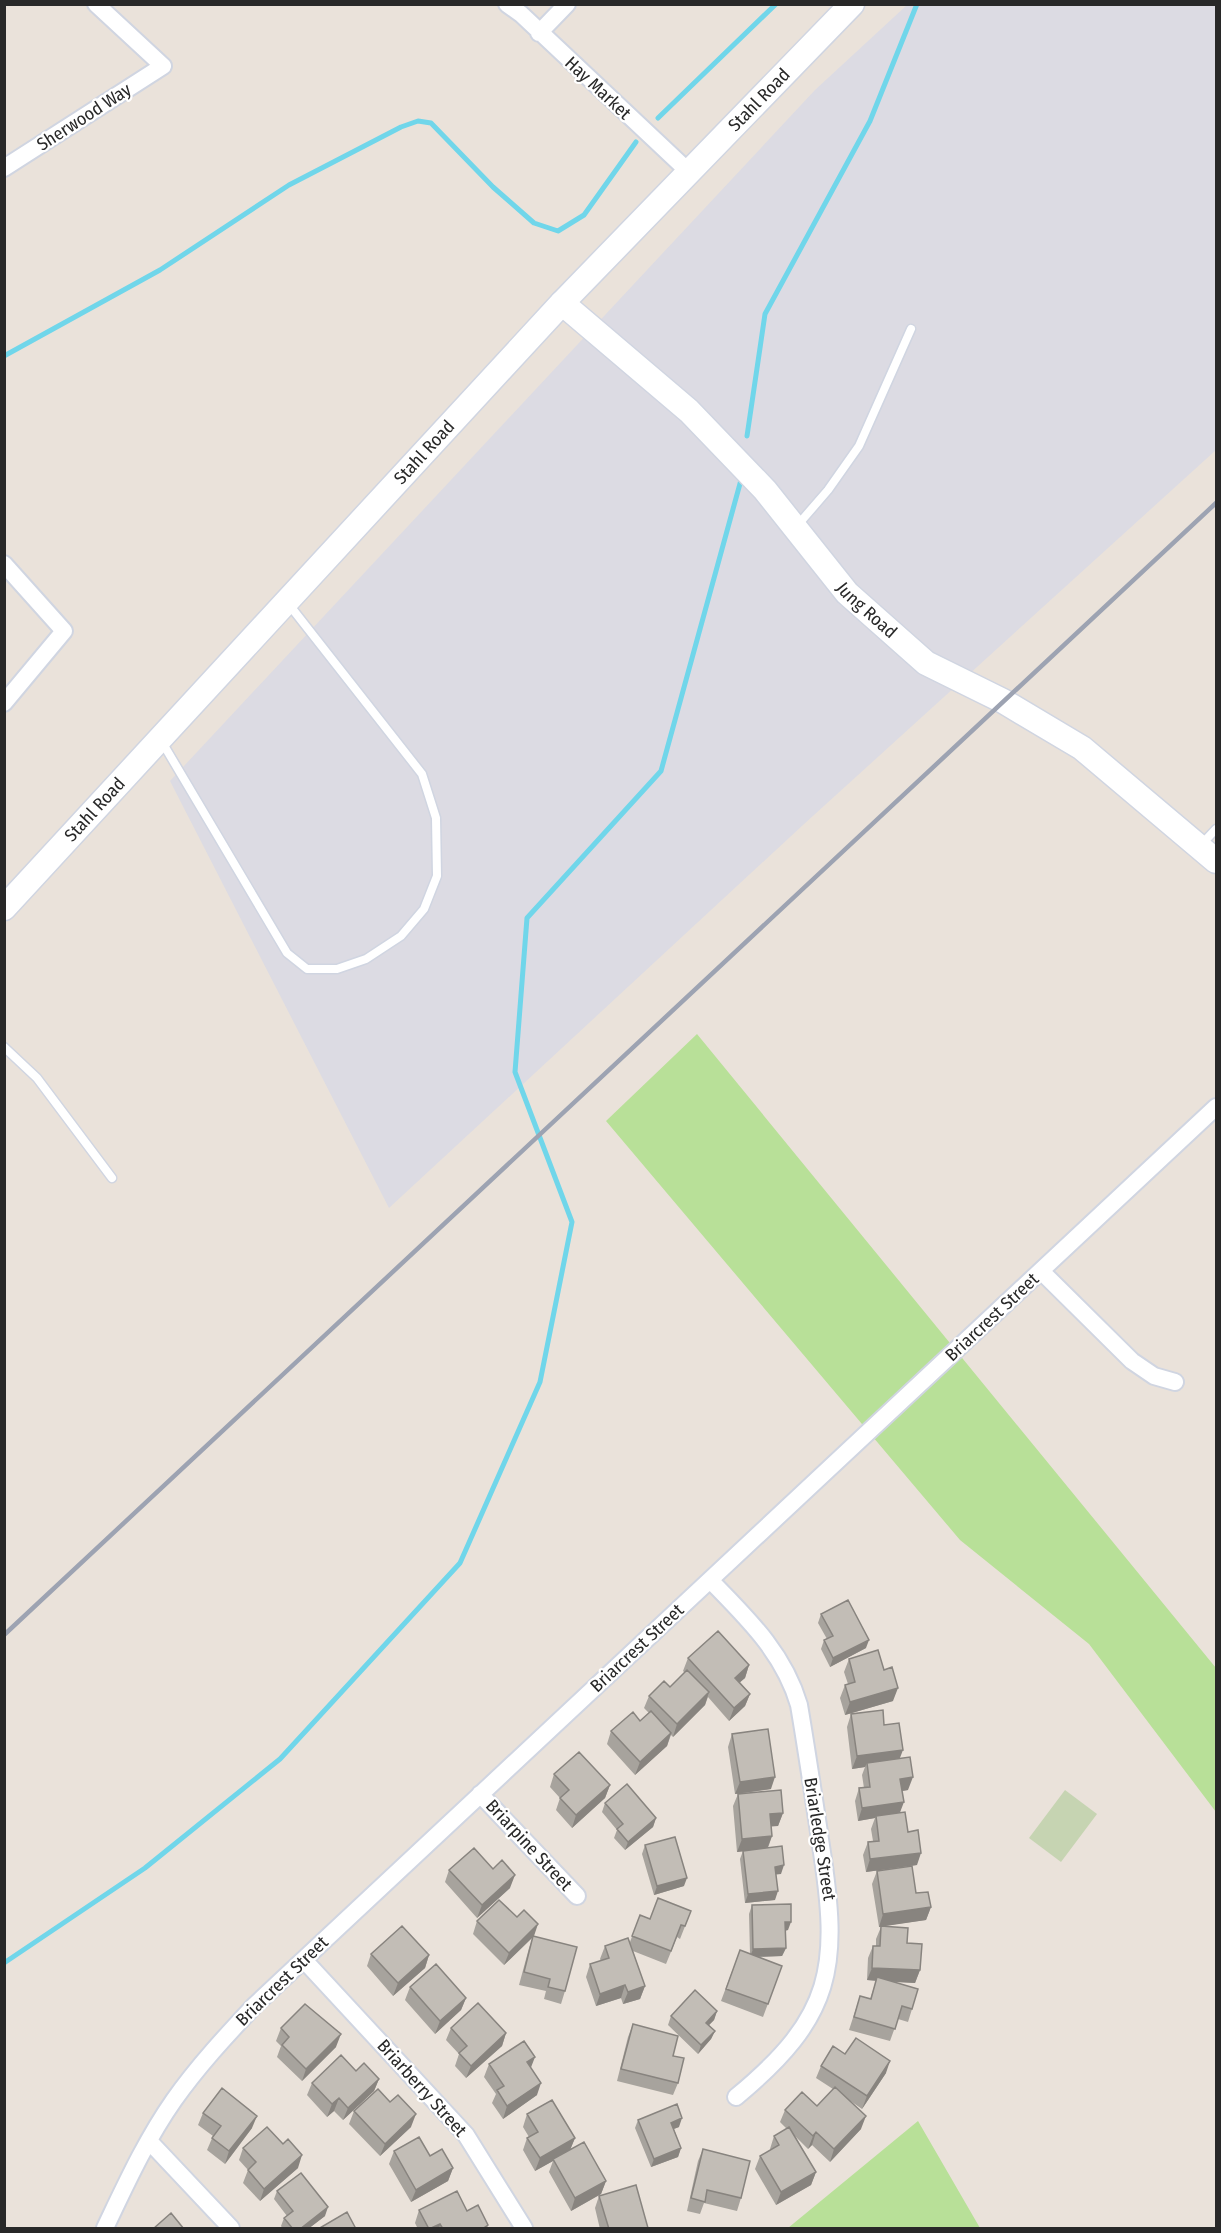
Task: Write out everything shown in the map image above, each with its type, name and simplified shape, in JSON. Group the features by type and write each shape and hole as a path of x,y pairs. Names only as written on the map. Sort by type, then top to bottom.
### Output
{"street":[{"name":"Sherwood Way","path":"4,168 163,66 96,4"},
{"name":"Hay Market","path":"507,4 689,172"},
{"path":"539,33 567,4"},
{"name":"Stahl Road","path":"4,908 562,303 852,4"},
{"name":"Jung Road","path":"562,303 689,411 737,460 795,527 847,593 926,663 1003,701 1082,748 1212,856"},
{"path":"4,564 64,631 4,702"},
{"name":"Briarcrest Street","path":"105,2229 149,2141 174,2100 211,2051 254,2006 1216,1107"},
{"path":"1041,1271 1132,1361 1154,1376 1175,1382"},
{"name":"Briarledge Street","path":"710,1580 764,1638 778,1657 794,1688 799,1706 831,1920 827,1969 810,2016 788,2049 736,2097"},
{"name":"Briarpine Street","path":"480,1794 577,1896"},
{"name":"Briarberry Street","path":"304,1960 466,2135 524,2229"},
{"path":"149,2141 231,2229"}],"lane":[{"path":"795,527 828,490 859,446 911,329"},
{"path":"161,739 287,953 307,969 337,969 366,959 401,936 424,909 436,876 436,818 422,774 287,602"},
{"path":"1212,856 1216,829"},
{"path":"4,1047 37,1078 112,1178"}],"shaded area":[{"path":"907,5 1216,5 1216,450 803,825 389,1208 170,781 815,90"}],"green space":[{"path":"697,1034 1216,1668 1216,1812 1089,1644 960,1540 606,1121"},
{"path":"1065,1790 1097,1814 1061,1862 1029,1838"},
{"path":"918,2121 980,2228 788,2228"}],"building":[{"path":"848,1600 869,1640 833,1658 824,1640 833,1636 821,1614"},
{"path":"718,1631 749,1665 735,1678 750,1694 734,1708 688,1658"},
{"path":"878,1650 884,1670 892,1667 898,1688 850,1702 845,1685 855,1682 849,1659"},
{"path":"687,1670 709,1692 677,1724 649,1696 664,1681 670,1687"},
{"path":"883,1710 884,1725 899,1723 903,1750 857,1756 851,1714"},
{"path":"651,1711 671,1733 640,1762 611,1731 633,1712 640,1721"},
{"path":"768,1729 775,1777 740,1782 732,1734"},
{"path":"579,1752 610,1785 576,1815 560,1798 569,1790 554,1774"},
{"path":"910,1757 913,1777 900,1779 904,1802 862,1808 859,1788 870,1787 867,1763"},
{"path":"627,1784 656,1818 628,1842 617,1829 623,1824 605,1803"},
{"path":"781,1790 783,1813 770,1814 772,1836 742,1839 738,1794"},
{"path":"905,1812 908,1832 918,1830 921,1853 870,1859 868,1842 879,1841 876,1816"},
{"path":"675,1837 687,1878 657,1886 645,1845"},
{"path":"782,1846 784,1865 775,1867 778,1891 748,1894 743,1851"},
{"path":"474,1848 493,1869 502,1860 515,1875 482,1905 449,1870"},
{"path":"912,1866 916,1893 928,1892 931,1907 883,1914 877,1871"},
{"path":"658,1898 691,1911 685,1926 681,1925 671,1951 632,1936 640,1915 650,1919"},
{"path":"499,1900 517,1917 524,1910 538,1924 509,1953 477,1921"},
{"path":"791,1904 791,1922 785,1922 786,1948 753,1949 752,1905"},
{"path":"402,1926 429,1955 398,1983 371,1954"},
{"path":"881,1926 908,1928 907,1943 922,1944 920,1970 872,1968 873,1946 880,1946"},
{"path":"533,1936 577,1947 565,1991 548,1987 550,1979 524,1972"},
{"path":"628,1938 645,1986 628,1992 625,1985 600,1994 590,1964 609,1958 605,1946"},
{"path":"740,1950 782,1966 768,2004 726,1989"},
{"path":"436,1964 466,1998 440,2021 410,1987"},
{"path":"877,1977 918,1989 912,2009 902,2006 895,2029 854,2017 860,1996 871,1999"},
{"path":"695,1990 717,2011 706,2023 715,2031 701,2045 671,2016"},
{"path":"478,2003 506,2033 471,2066 459,2053 467,2046 451,2028"},
{"path":"305,2004 341,2034 306,2069 282,2045 289,2037 281,2028"},
{"path":"633,2024 678,2036 673,2056 684,2058 678,2083 621,2069"},
{"path":"856,2038 890,2061 867,2096 821,2066 833,2046 845,2054"},
{"path":"524,2041 535,2057 527,2062 541,2083 507,2106 497,2090 504,2086 489,2064"},
{"path":"341,2055 356,2071 364,2063 379,2079 348,2108 339,2098 332,2104 312,2083"},
{"path":"835,2087 866,2116 834,2149 816,2132 813,2136 785,2110 802,2092 817,2106"},
{"path":"222,2088 257,2116 229,2151 212,2138 221,2126 203,2113"},
{"path":"378,2089 390,2102 398,2095 416,2114 385,2144 354,2111"},
{"path":"552,2100 575,2138 540,2158 527,2138 538,2132 527,2114"},
{"path":"677,2104 682,2118 671,2123 681,2148 654,2159 638,2120"},
{"path":"267,2127 283,2144 288,2139 302,2155 264,2189 248,2170 256,2162 243,2148"},
{"path":"789,2127 816,2172 781,2192 760,2156 779,2145 774,2136"},
{"path":"419,2137 430,2156 442,2149 453,2168 416,2190 394,2151"},
{"path":"584,2142 606,2181 575,2198 553,2159"},
{"path":"703,2149 750,2161 741,2198 707,2190 705,2202 691,2198"},
{"path":"301,2173 328,2207 300,2229 293,2229 284,2218 293,2211 277,2191"},
{"path":"636,2185 648,2228 609,2229 599,2196"},
{"path":"457,2191 467,2211 478,2205 488,2225 482,2229 443,2229 440,2224 429,2229 419,2210"},
{"path":"347,2212 356,2229 318,2229"},
{"path":"171,2213 184,2229 153,2229"}],"waterway":[{"path":"658,118 776,4"},
{"path":"747,436 765,314 870,121 917,4"},
{"path":"4,356 160,270 289,185 401,127 418,121 431,123 493,187 534,223 558,231 584,215 636,142"},
{"path":"4,1963 145,1868 280,1759 460,1563 540,1382 572,1222 515,1072 527,918 661,771 741,480"}],"railway":[{"path":"4,1635 1216,503"}]}
